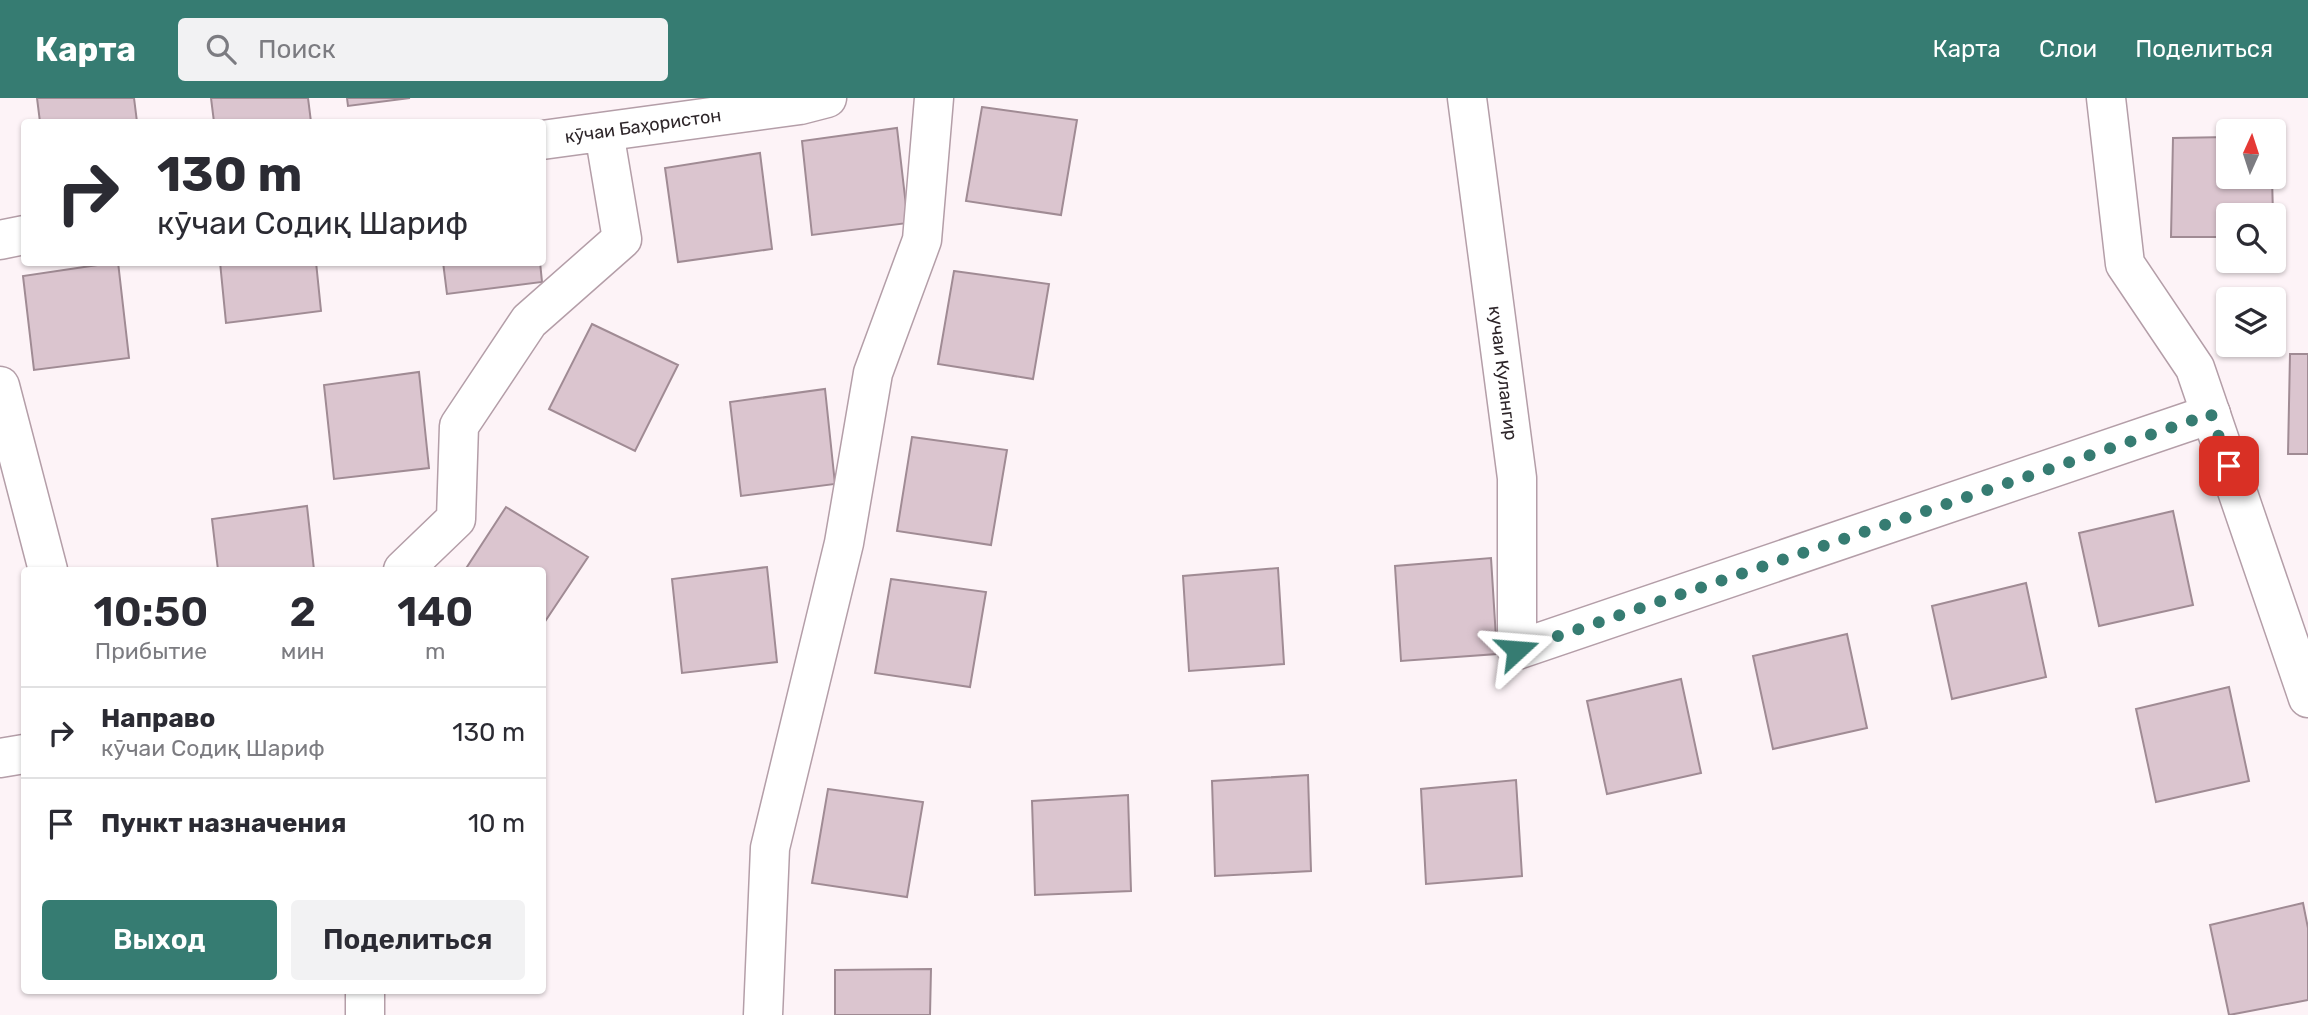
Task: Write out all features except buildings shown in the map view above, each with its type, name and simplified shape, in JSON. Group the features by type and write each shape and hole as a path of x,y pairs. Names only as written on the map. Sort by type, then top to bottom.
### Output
{"street":[{"name":"кӯчаи Баҳористон","path":"546,139 800,105 827,98"},
{"path":"764,1015 770,848 844,543 873,373 922,240 934,98"},
{"name":"кучаи Кулангир","path":"1467,98 1517,478 1517,650 2211,414"},
{"path":"2106,98 2124,264 2195,368 2308,698"},
{"path":"406,567 456,519 459,426 529,321 622,239 604,132"},
{"path":"0,240 21,236"},
{"path":"0,386 47,567"},
{"path":"0,758 21,754"},
{"path":"365,994 365,1015"}],"route":[{"path":"1517,650 2211,414 2229,466"}]}
